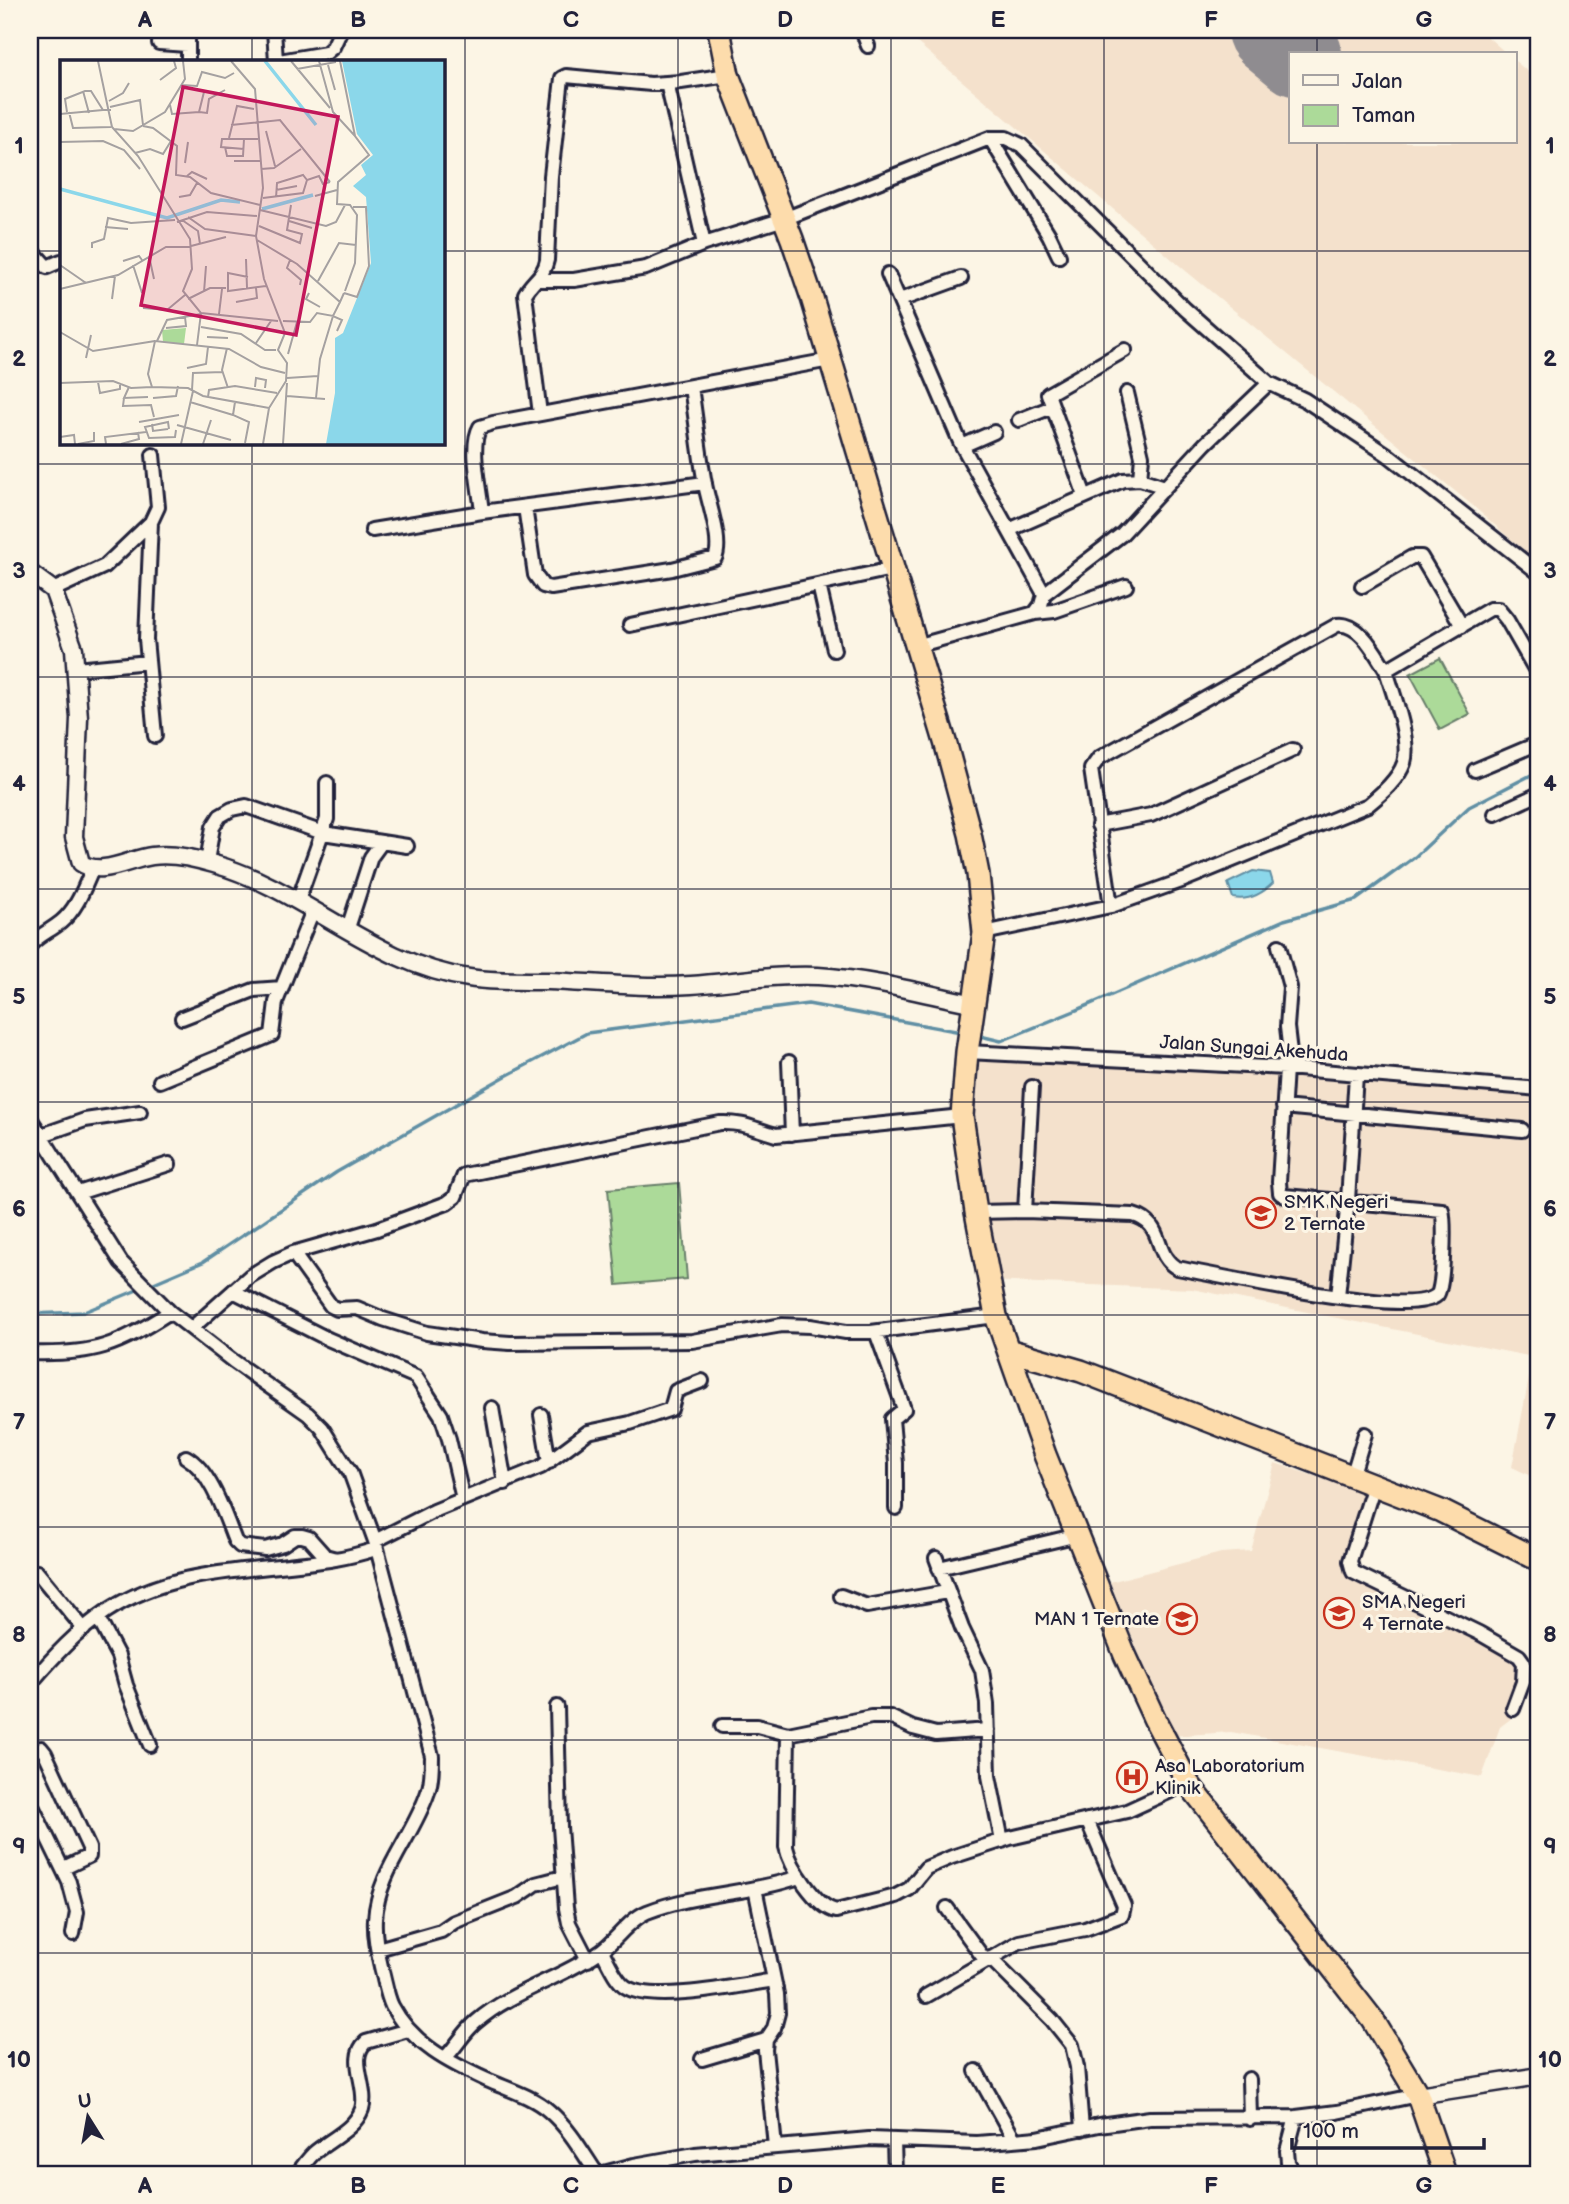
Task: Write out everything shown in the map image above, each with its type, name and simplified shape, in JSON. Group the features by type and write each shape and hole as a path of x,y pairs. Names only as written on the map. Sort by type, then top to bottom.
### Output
{"highway":[{"path":"719,30 728,75 812,299 970,834 982,901 984,933 967,1049 962,1116 976,1212 996,1316 1045,1455 1154,1720 1188,1783 1373,2020 1418,2095 1445,2174"},
{"path":"1008,1350 1081,1371 1441,1511 1539,1560"}],"street":[{"path":"188,30 188,60"},
{"path":"274,30 277,60"},
{"path":"283,60 326,53 333,47 341,30"},
{"path":"862,30 868,46"},
{"path":"159,43 187,45"},
{"path":"540,414 525,301 529,288 545,270 547,260 551,176 562,78 566,76 667,83 728,75"},
{"path":"667,83 704,244"},
{"path":"539,279 574,280 633,271 667,261 704,244 784,219 990,138 1006,138 1021,145 1185,309 1269,383 1305,400 1388,455 1539,573"},
{"path":"990,138 1059,256"},
{"path":"30,247 47,267 60,261"},
{"path":"888,274 962,446 1044,594"},
{"path":"900,300 961,278"},
{"path":"1085,496 1048,396 1125,350"},
{"path":"482,512 476,457 476,433 480,427 830,360"},
{"path":"1035,613 1044,594 1122,534 1205,444 1269,383"},
{"path":"525,507 535,575 543,586 565,587 672,569 715,558 718,553 717,542 705,484 691,387"},
{"path":"1127,393 1142,456 1140,480"},
{"path":"1019,420 1052,407"},
{"path":"962,446 994,432"},
{"path":"52,590 105,566 151,522 158,507 153,454"},
{"path":"1009,530 1123,480 1140,480 1165,487"},
{"path":"372,530 482,512 705,484"},
{"path":"151,522 146,639 155,736"},
{"path":"1362,586 1412,556 1422,557 1462,626"},
{"path":"630,625 892,569"},
{"path":"30,573 52,590 74,649 79,718 74,837 81,863 92,870 152,856 176,856 207,861 233,869 298,901 394,956 446,974 469,978 607,986 690,985 818,976 885,985 974,1007"},
{"path":"818,585 834,650"},
{"path":"916,646 1035,613 1054,611 1126,586"},
{"path":"1386,670 1490,610 1498,609 1539,676"},
{"path":"984,933 1111,906 1184,880 1368,805 1380,795 1403,765 1405,753 1401,725 1386,670 1360,633 1344,624 1328,629 1098,758 1091,769 1111,906"},
{"path":"76,669 148,662"},
{"path":"1475,770 1539,743"},
{"path":"1098,825 1151,815 1293,750"},
{"path":"298,901 327,819 327,783"},
{"path":"1495,814 1539,794"},
{"path":"207,861 213,827 220,816 232,809 246,806 323,833 407,846"},
{"path":"348,929 371,857 382,842"},
{"path":"30,945 64,920 81,895 92,870"},
{"path":"160,1081 272,1035 274,1011 313,909"},
{"path":"976,1212 1025,1210 1133,1215 1144,1218 1153,1227 1162,1254 1177,1268 1338,1296 1414,1302 1427,1300 1437,1294 1440,1289 1442,1210 1285,1196 1280,1193 1283,1107 1290,1053 1287,1027 1290,987 1279,946"},
{"path":"181,1018 254,990 282,988"},
{"name":"Jalan Sungai Akehuda","path":"967,1049 1286,1068 1539,1089"},
{"path":"789,1062 792,1134"},
{"path":"1338,1296 1348,1200 1356,1074"},
{"path":"1025,1210 1032,1087"},
{"path":"1283,1107 1522,1130"},
{"path":"42,1135 101,1117 140,1112"},
{"path":"192,1327 250,1276 273,1262 293,1253 377,1229 447,1203 456,1197 464,1175 720,1123 752,1125 776,1136 962,1116"},
{"path":"30,1118 121,1262 166,1307 233,1361 308,1414 322,1428 350,1472 375,1545 432,1756 428,1791 378,1894 375,1922 378,1949 391,2004 408,2030 431,2050 466,2071 549,2111 572,2137 598,2174 680,2156 775,2146 869,2139 977,2143 1037,2138 1150,2118 1296,2117 1539,2076"},
{"path":"78,1193 169,1164"},
{"path":"293,1253 331,1307 357,1308 427,1333 482,1341 692,1341 721,1338 782,1325 810,1325 858,1333 996,1316"},
{"path":"233,1291 328,1339 416,1377 441,1415 463,1499"},
{"path":"30,1354 95,1350 135,1334 166,1307"},
{"path":"876,1332 904,1409 892,1419 896,1508"},
{"path":"30,1684 57,1653 84,1629 135,1596 175,1581 253,1567 336,1559 375,1545 463,1499 549,1462 588,1432 630,1423 671,1409 676,1391 702,1381"},
{"path":"492,1408 505,1483"},
{"path":"541,1415 549,1462"},
{"path":"1352,1477 1365,1434"},
{"path":"186,1457 195,1462 218,1496 235,1541 240,1546 265,1549 283,1544 295,1536 302,1536 309,1538 325,1556 336,1559"},
{"path":"1374,1485 1350,1561 1353,1572 1479,1633 1519,1656 1524,1664 1523,1682 1513,1709"},
{"path":"1002,1840 989,1776 982,1670 937,1563 1078,1535"},
{"path":"37,1572 84,1629"},
{"path":"841,1597 867,1606 947,1592"},
{"path":"98,1618 118,1656 126,1685 150,1745"},
{"path":"557,1707 563,1877 569,1923 588,1960"},
{"path":"722,1726 749,1726 788,1734 871,1717 890,1717 913,1728 936,1734 988,1730"},
{"path":"788,1734 785,1836 788,1857 799,1877 828,1909 847,1910 896,1896 909,1889 920,1874 934,1864 1002,1840 1127,1811 1188,1783"},
{"path":"30,1751 41,1748 45,1753 89,1848 89,1856 64,1868"},
{"path":"30,1802 64,1868 77,1912 73,1934"},
{"path":"926,1996 1019,1942 1085,1929 1122,1915 1124,1906 1087,1820"},
{"path":"378,1949 441,1931 454,1922 517,1898 536,1884 563,1877"},
{"path":"444,2058 469,2029 492,2010 588,1960 602,1951 644,1913 708,1896 783,1883 799,1877"},
{"path":"755,1888 778,2013 774,2028 766,2040 765,2050 775,2146"},
{"path":"947,1908 988,1959 1052,2020 1072,2045 1077,2067 1082,2129"},
{"path":"602,1951 620,1981 626,1987 638,1991 698,1993 774,1980"},
{"path":"297,2174 313,2154 357,2118 362,2108 363,2090 357,2059 361,2046 366,2042 408,2030"},
{"path":"702,2059 766,2040"},
{"path":"976,2071 1014,2139"},
{"path":"1249,2079 1250,2119"},
{"path":"1294,2174 1288,2162 1287,2151 1296,2117"},
{"path":"894,2142 895,2174"}],"shaded area":[{"path":"902,30 1480,30 1505,52 1289,52 1289,144 1516,144 1516,62 1539,81 1539,564 1472,505 1186,271"},
{"name":"SMK Negeri 2 Ternate","path":"981,1058 1277,1073 1539,1094 1539,1480 1512,1467 1533,1357 1192,1289 990,1281 975,1145 974,1075"},
{"name":"SMA Negeri 4 Ternate","path":"1275,1463 1378,1497 1357,1571 1532,1664 1513,1717 1500,1727 1482,1777 1231,1732 1171,1736 1110,1582 1221,1553 1251,1551"}],"green space":[{"path":"1440,658 1470,714 1440,730 1410,674"},
{"path":"679,1183 687,1279 617,1285 608,1189"}],"water":[{"path":"1253,871 1270,873 1273,883 1255,896 1233,898 1228,883"}],"waterway":[{"path":"976,1035 1001,1041 1284,920 1356,900 1415,857 1469,807 1539,771"},
{"path":"149,1285 203,1262 337,1172 587,1033 808,1004 961,1032"},
{"path":"30,1314 84,1312 142,1288"}],"runway":[{"path":"1270,30 1297,52"}],"place":[{"name":"SMK Negeri 2 Ternate","path":"1261,1213"},
{"name":"SMA Negeri 4 Ternate","path":"1339,1613"},
{"name":"MAN 1 Ternate","path":"1182,1619"},
{"name":"Asa Laboratorium Klinik","path":"1132,1777"}]}
